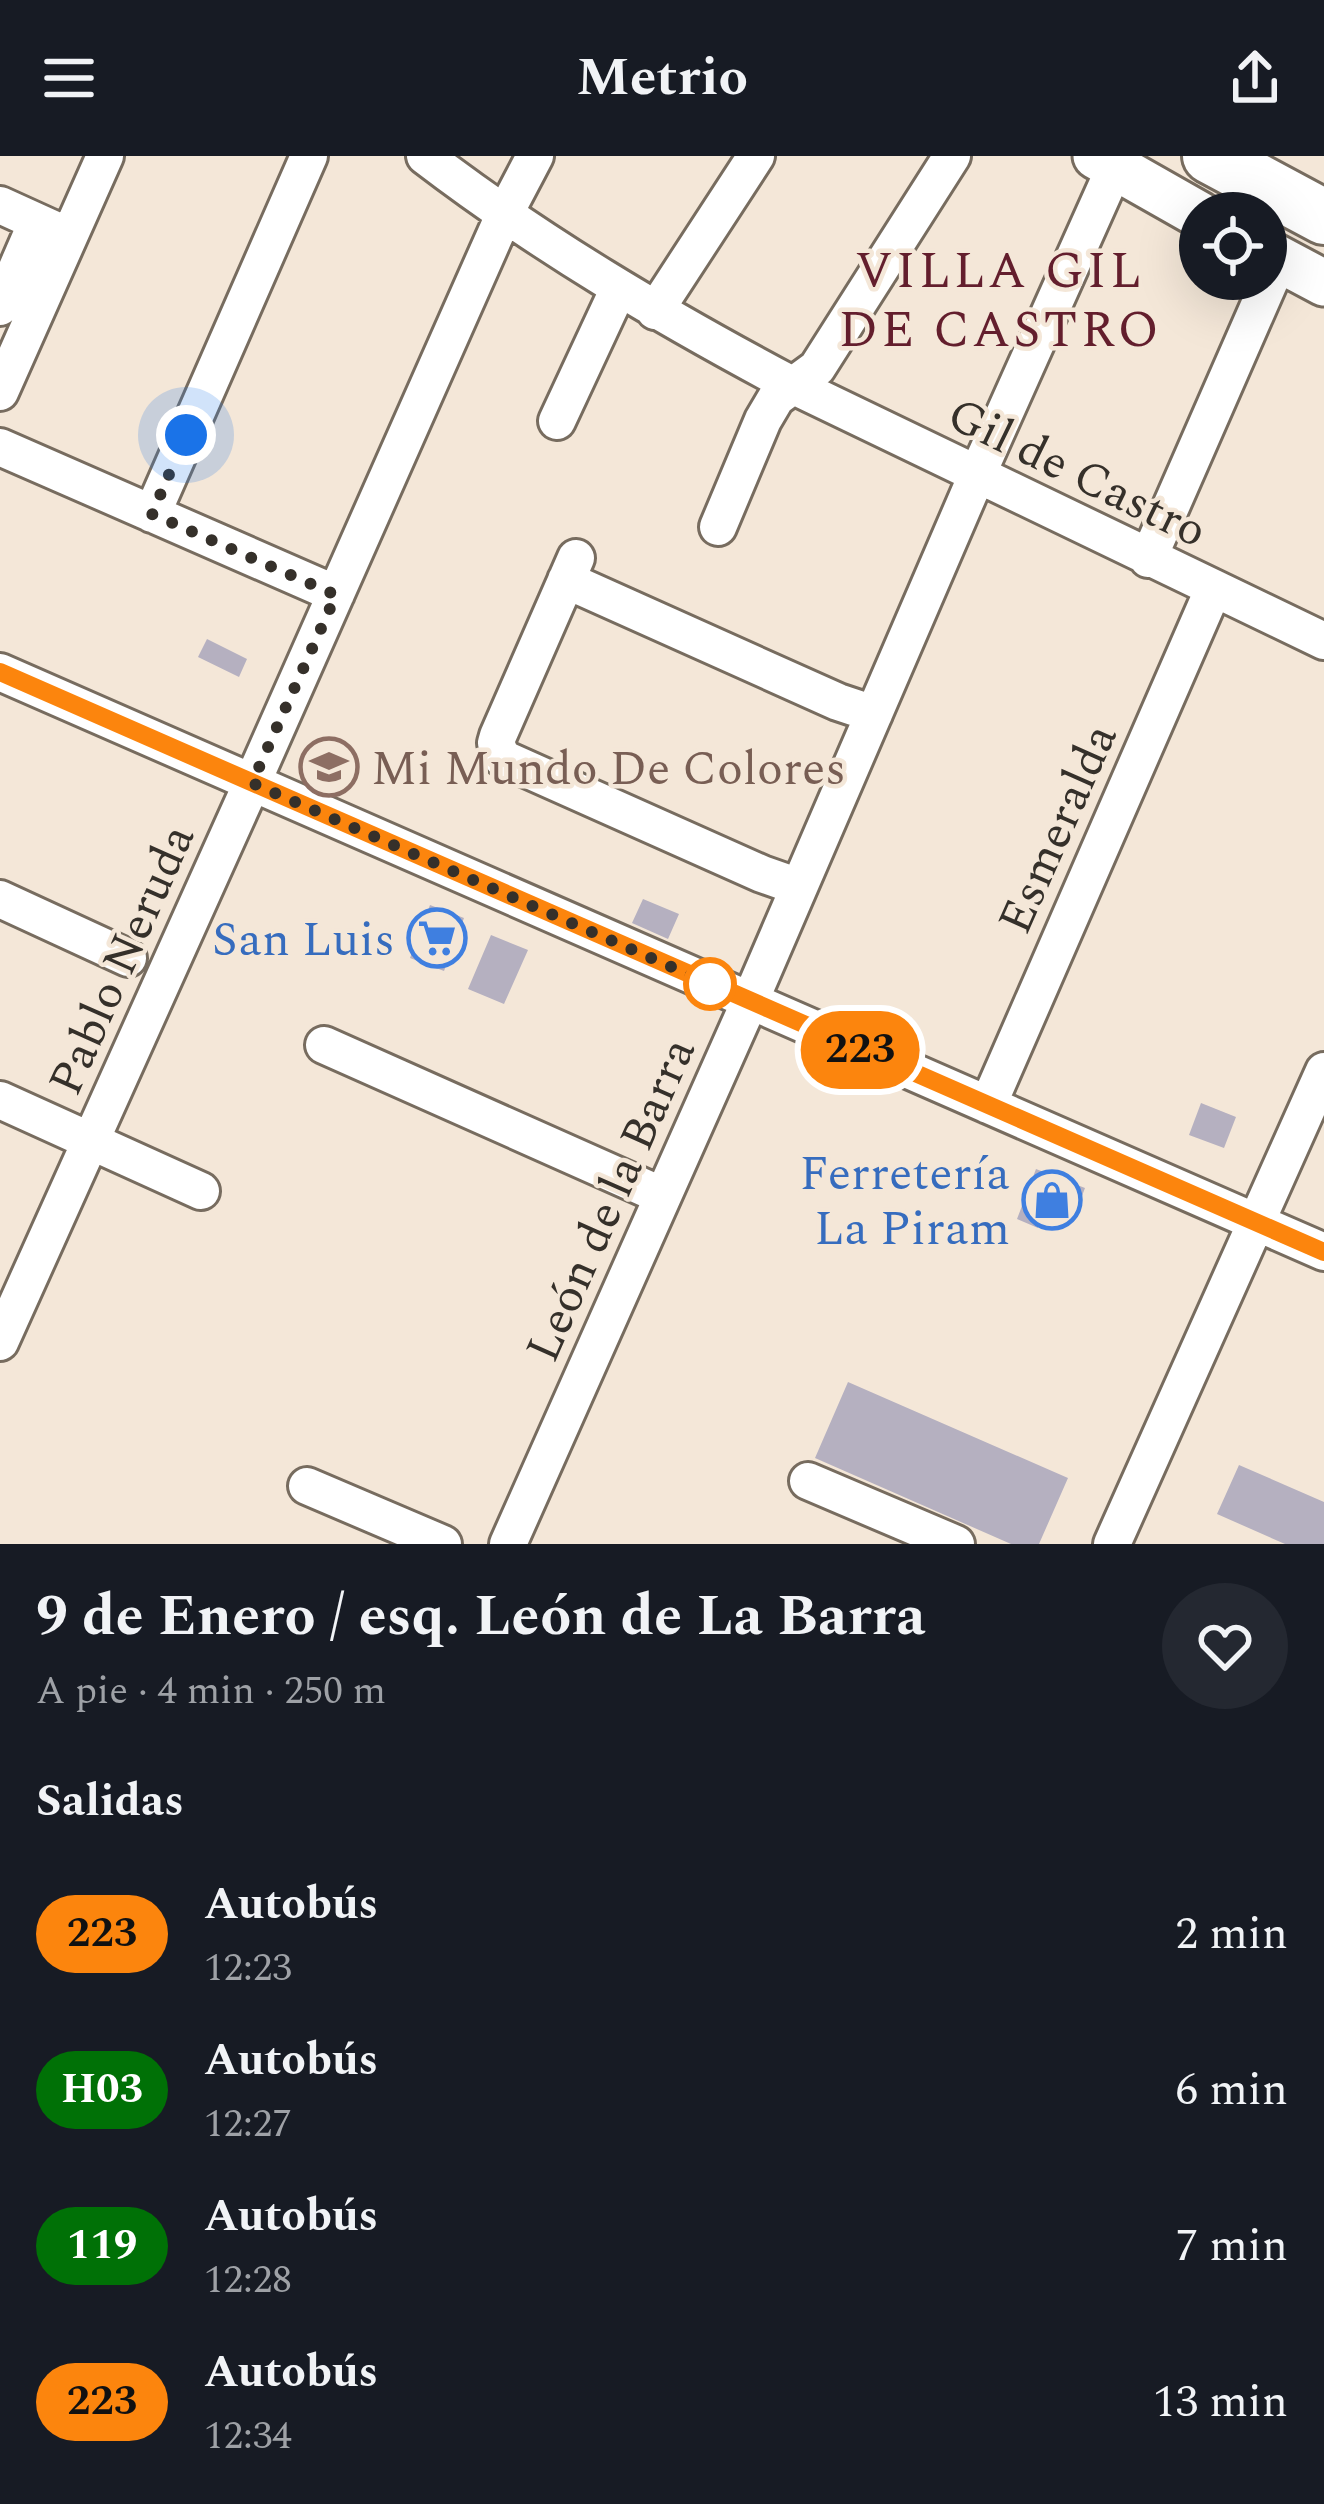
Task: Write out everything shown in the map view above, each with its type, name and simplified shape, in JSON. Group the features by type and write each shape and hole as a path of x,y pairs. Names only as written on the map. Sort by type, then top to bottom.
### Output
{"highway":[{"path":"1210,156 1324,217"}],"main road":[{"path":"1105,161 1179,203"},
{"path":"1287,263 1324,283"}],"street":[{"path":"0,308 105,156"},
{"path":"152,514 309,156"},
{"name":"Gil de Castro","path":"424,156 504,215 655,311 792,386 1213,590 1322,634"},
{"name":"Pablo Neruda","path":"5,1318 90,1141 504,215 535,156"},
{"path":"655,311 756,156"},
{"path":"718,527 776,398 817,368 952,156"},
{"name":"León de la Barra","path":"523,1540 663,1196 977,475 1105,161"},
{"path":"0,205 53,229"},
{"path":"0,392 53,229"},
{"path":"557,421 619,288"},
{"path":"1148,559 1255,300"},
{"path":"0,447 336,595"},
{"path":"799,886 502,758 498,736 571,569 838,701 874,714"},
{"name":"Esmeralda","path":"988,1105 1213,590"},
{"path":"0,672 1324,1252"},
{"path":"0,899 128,958"},
{"path":"324,1045 663,1196"},
{"path":"1112,1544 1324,1071"},
{"path":"0,1100 201,1192"},
{"path":"808,1481 956,1544"},
{"path":"308,1486 443,1544"}],"building":[{"path":"207,639 247,659 239,677 198,657"},
{"path":"643,899 679,914 668,939 632,923"},
{"name":"San Luis","path":"430,905 464,918 444,971 410,958"},
{"path":"491,935 528,950 504,1004 468,989"},
{"path":"1201,1103 1236,1117 1224,1148 1189,1135"},
{"name":"Ferretería La Piram","path":"1036,1169 1085,1188 1072,1222 1045,1211 1038,1228 1017,1219"},
{"path":"848,1382 1068,1478 1039,1544 1011,1544 815,1458"},
{"path":"1239,1465 1324,1502 1324,1544 1285,1544 1217,1514"}],"bus line":[{"name":"223","path":"0,672 1324,1252"}],"place":[{"name":"Mi Mundo De Colores","path":"329,767"},
{"name":"San Luis","path":"437,938"},
{"name":"Ferretería La Piram","path":"1052,1200"}],"district":[{"name":"VILLA GIL DE CASTRO","path":"1000,298"}],"route":[{"path":"186,435 152,514 336,595 252,783 722,989 710,984"}]}
